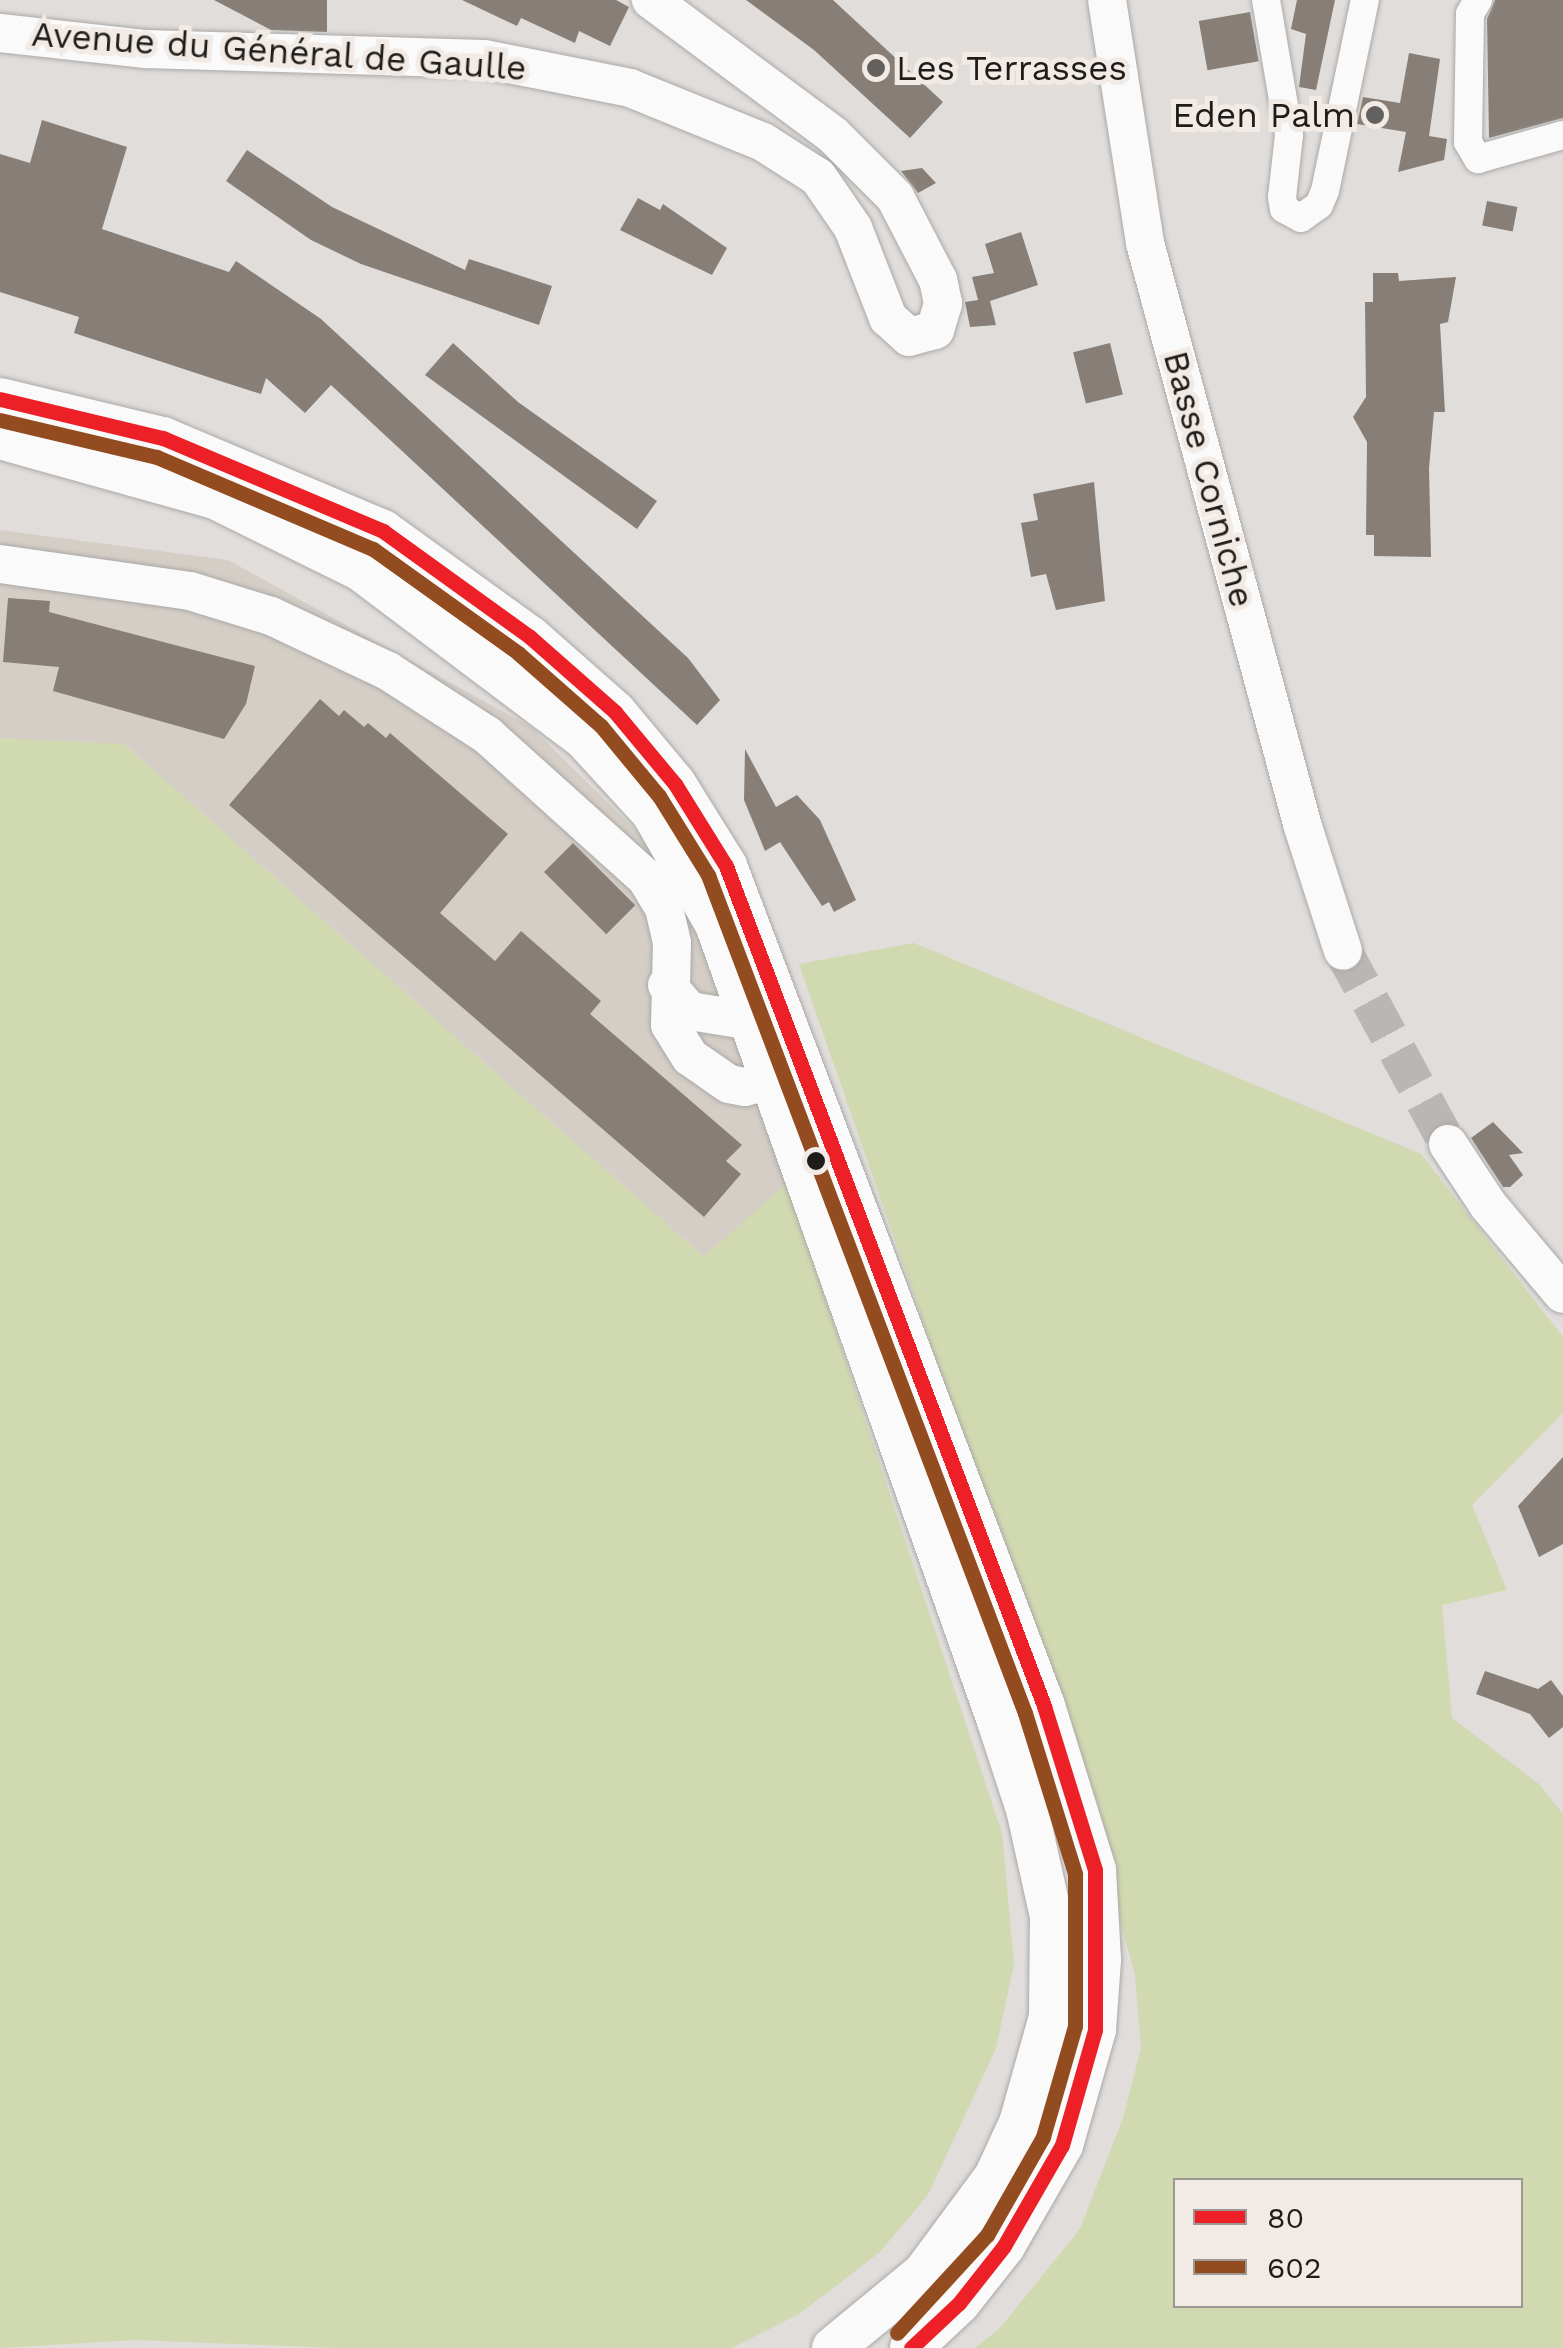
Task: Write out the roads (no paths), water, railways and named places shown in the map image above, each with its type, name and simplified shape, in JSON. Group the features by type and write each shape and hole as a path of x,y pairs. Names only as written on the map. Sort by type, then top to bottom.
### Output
{"main road":[{"path":"0,399 164,438 309,495 383,532 530,637 615,712 675,784 726,866 771,1038 1010,1756 1051,1916 1050,2018 1026,2107 995,2177 924,2273 832,2348"},
{"path":"0,438 74,454 215,498 297,534 361,570 508,675 585,739 663,828 716,924 771,1038 816,1102 1080,1804 1095,1870 1100,1960 1082,2086 1049,2172 1004,2246 959,2303 911,2348"}],"street":[{"name":"Avenue du Général de Gaulle","path":"0,32 146,48 484,59 630,88 763,142 818,177 853,228 888,318 909,337 935,330 944,303 938,280 915,226 884,184 833,135 651,0"},
{"name":"Basse Corniche","path":"1107,0 1145,243 1302,827 1342,951"},
{"path":"1266,0 1289,134 1282,197 1284,208 1301,218 1319,205 1324,191 1365,0"},
{"path":"1478,0 1470,14 1468,142 1478,158 1490,158 1563,135"},
{"path":"0,564 190,592 271,616 388,671 487,735 646,878 664,908 672,943 667,985 670,1025 690,1057 729,1084 771,1038 703,1017 667,985"},
{"path":"1448,1144 1488,1205 1563,1294"}],"tunnel":[{"path":"1343,951 1448,1144"}],"place":[{"name":"Les Terrasses","path":"876,68"},
{"name":"Eden Palm","path":"1375,115"}]}
